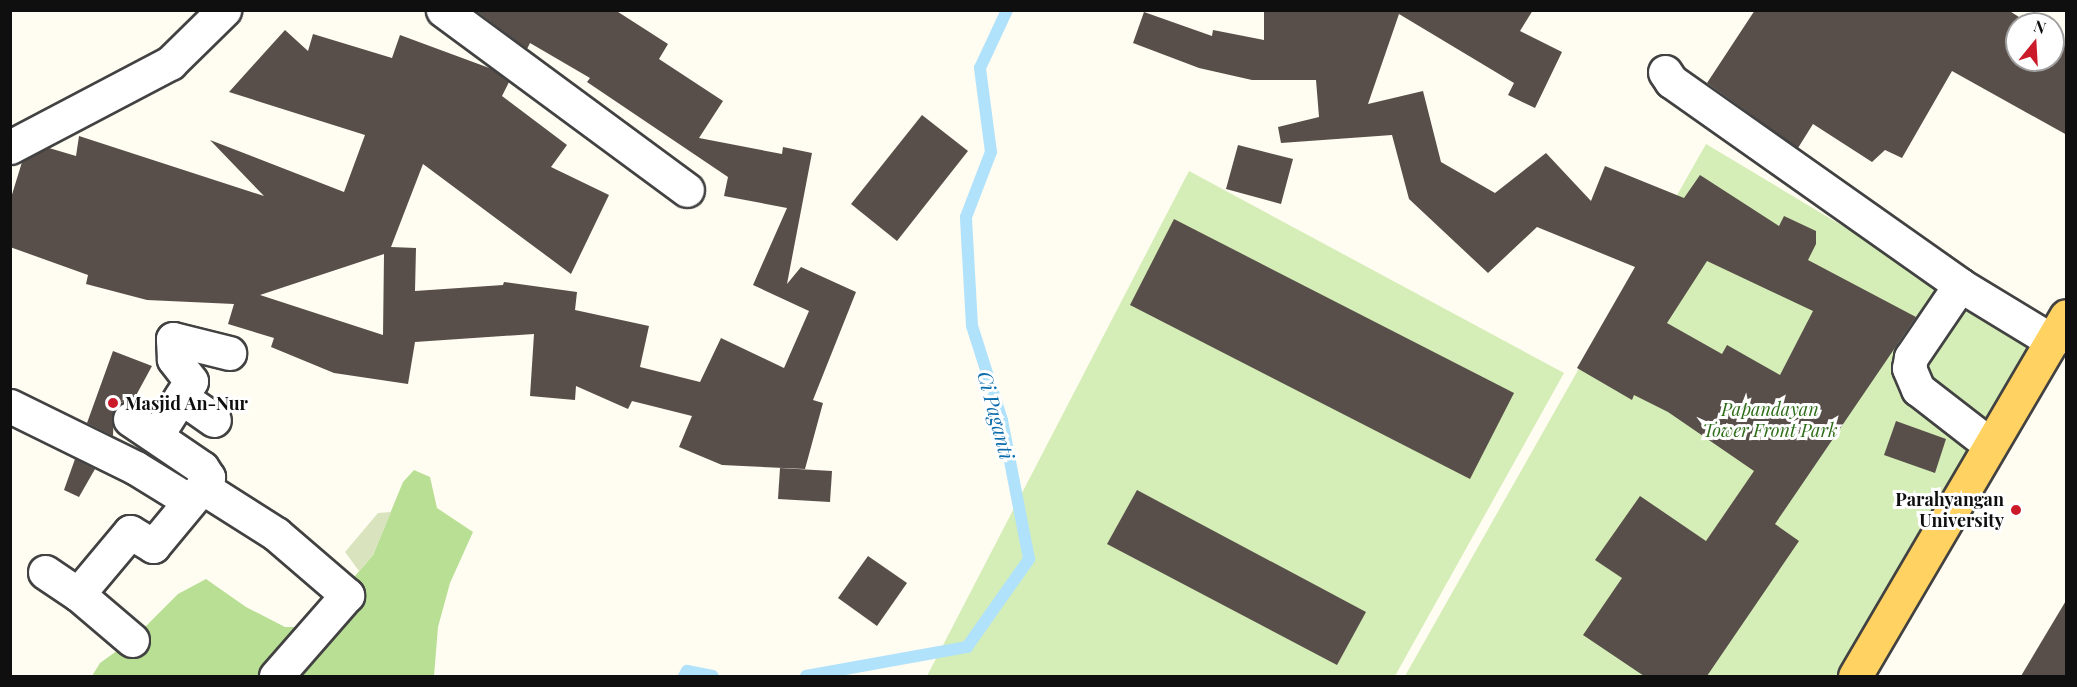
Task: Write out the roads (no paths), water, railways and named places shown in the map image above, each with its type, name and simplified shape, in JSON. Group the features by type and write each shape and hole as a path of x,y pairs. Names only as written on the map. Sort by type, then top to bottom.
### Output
{"main road":[{"path":"1855,676 2059,328"}],"street":[{"path":"10,147 170,63 224,10"},
{"path":"443,10 687,190"},
{"path":"1665,72 1671,81 1960,285 2059,328"},
{"path":"1960,285 1911,357 1909,368 1918,389 1989,444"},
{"path":"78,594 130,532 153,546 208,477 202,468 143,428 181,397 191,381 174,359 173,339 229,353"},
{"path":"181,397 214,420"},
{"path":"10,406 276,534 347,595 276,676"},
{"path":"45,572 78,594 132,640"}],"waterway":[{"name":"Ci Paganti","path":"806,676 967,647 1029,559 1002,420 972,326 966,217 991,152 980,68 1007,10"},
{"name":"Ci Paganti","path":"684,676 687,671 713,676"}],"place":[{"name":"Masjid An-Nur","path":"113,403"},
{"name":"Parahyangan University","path":"2016,510"}],"park label":[{"name":"Papandayan Tower Front Park","path":"1770,420"}]}
